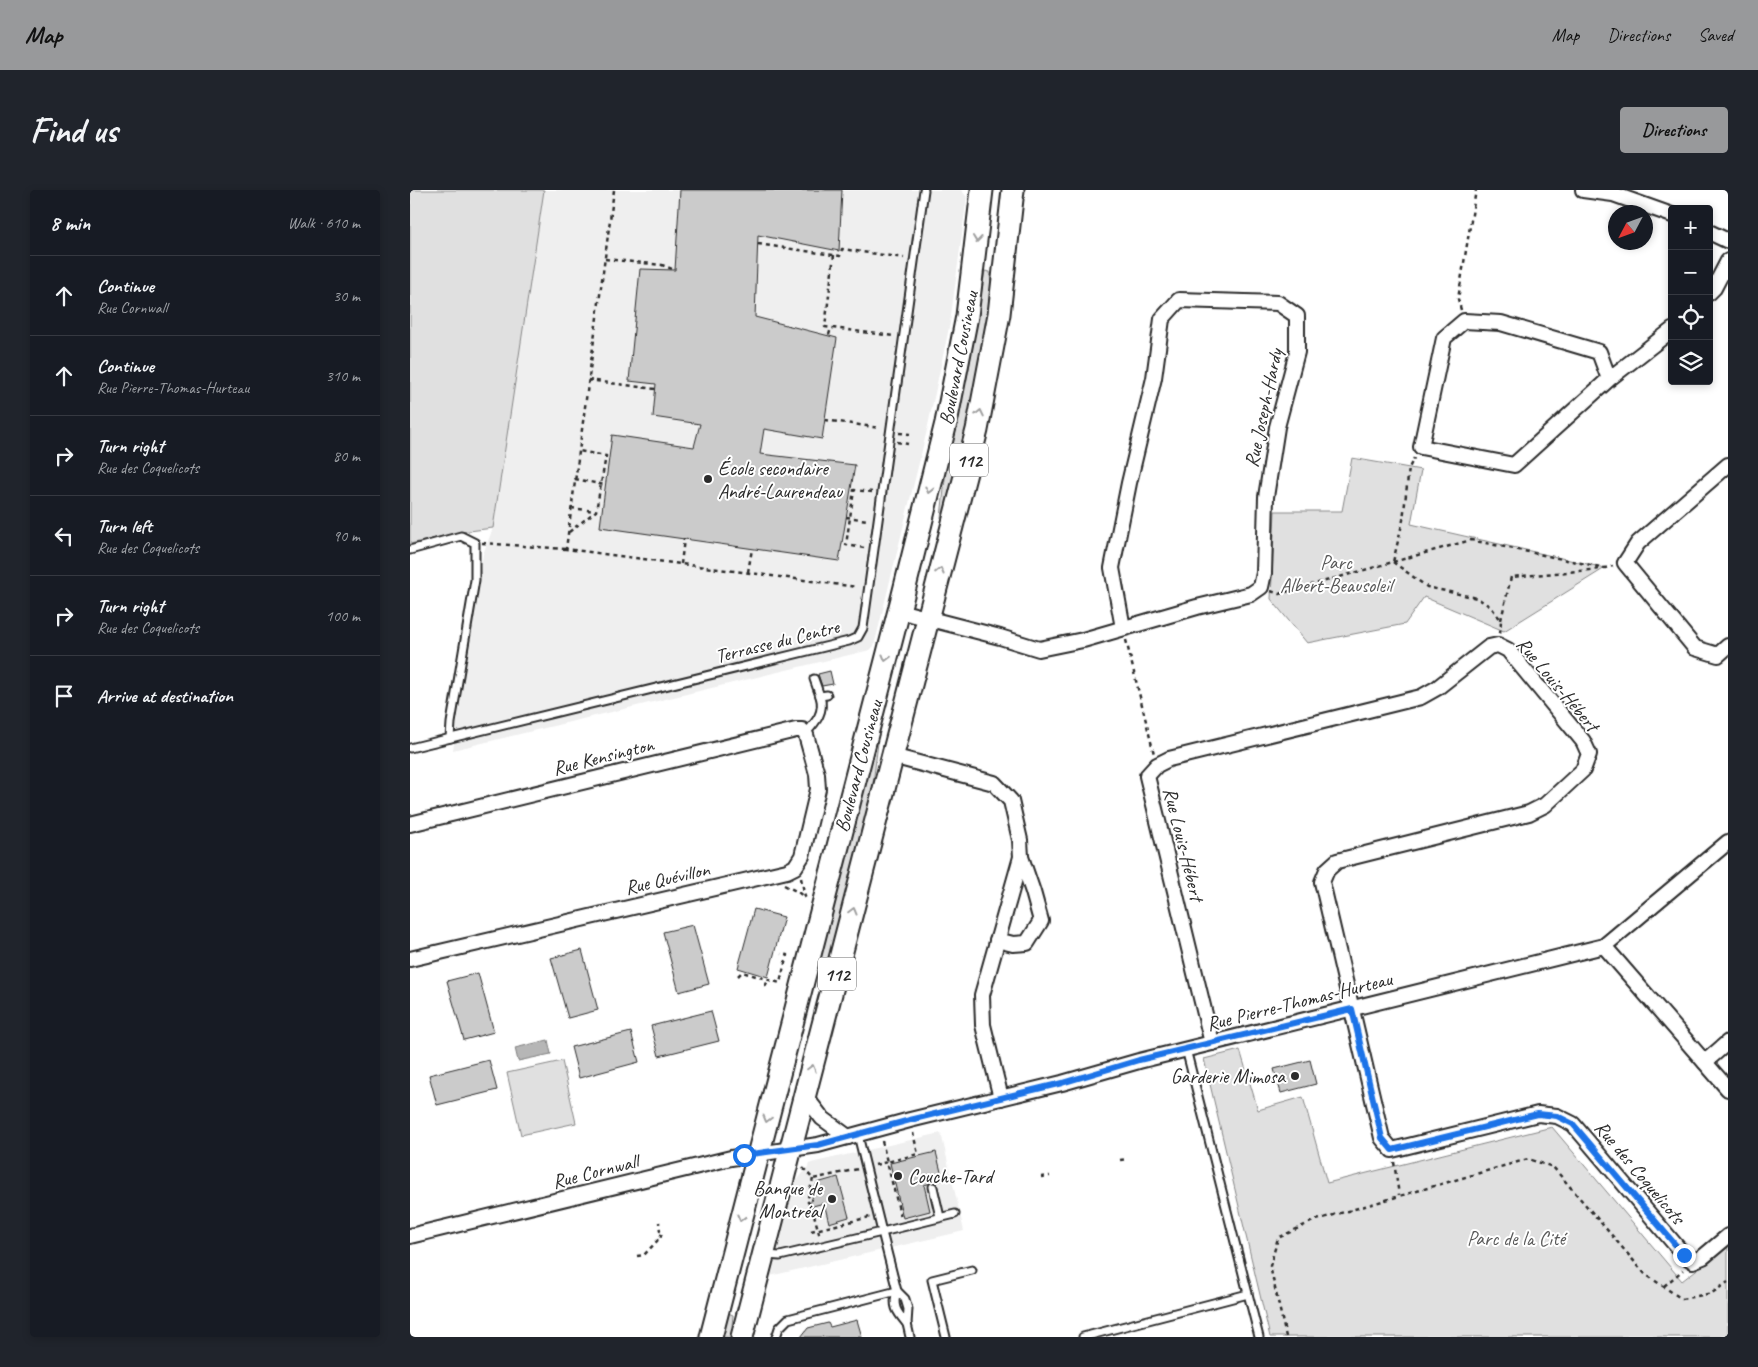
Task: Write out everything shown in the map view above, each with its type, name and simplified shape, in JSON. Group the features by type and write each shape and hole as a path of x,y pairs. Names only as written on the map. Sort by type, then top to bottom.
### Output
{"main road":[{"name":"Boulevard Cousineau","path":"711,1337 948,416 973,278 982,190"},
{"name":"Boulevard Cousineau","path":"742,1337 764,1255 796,1158 805,1096 975,438 987,380 1006,264 1013,190"}],"street":[{"path":"1583,190 1613,192 1668,213"},
{"path":"1713,234 1728,241"},
{"path":"1713,289 1728,261"},
{"name":"Rue Joseph-Hardy","path":"1123,628 1112,568 1154,378 1162,319 1179,300 1278,303 1297,316 1297,352 1277,427 1266,496 1264,573 1261,586"},
{"path":"1609,379 1599,352 1501,323 1464,321 1444,338 1421,447 1514,465 1609,379 1668,333"},
{"path":"1728,465 1638,543 1625,563 1695,648 1718,655 1728,646"},
{"path":"899,611 1039,649 1083,640 1251,594 1261,586"},
{"name":"Rue Louis-Hébert","path":"1212,1042 1147,776 1157,765 1179,757 1421,697 1437,688 1489,647 1498,645 1508,650 1583,741 1589,754 1584,770 1545,805 1529,813 1337,861 1327,870 1322,882 1352,1009"},
{"name":"Rue Kensington","path":"410,824 792,731 805,732"},
{"name":"Rue Quévillon","path":"410,959 791,869 802,856 818,789 817,774 805,732"},
{"path":"892,756 994,784 1011,801 1020,840 1021,857 1033,892 1040,921 1027,943 1013,944 997,940"},
{"name":"Rue Pierre-Thomas-Hurteau","path":"796,1158 805,1148 910,1120 1062,1083 1212,1042 1604,946 1728,842"},
{"path":"1001,1098 983,1025 982,995 1021,857"},
{"path":"1604,946 1728,1089"},
{"path":"1352,1009 1382,1138 1392,1150"},
{"path":"1705,1062 1728,1042"},
{"path":"805,1096 825,1121 853,1136"},
{"name":"Rue des Coquelicots","path":"1392,1150 1538,1114 1557,1116 1573,1124 1684,1255 1693,1261"},
{"name":"Rue Cornwall","path":"410,1236 740,1156 758,1154 796,1158"},
{"path":"1693,1261 1703,1257 1728,1236"}],"lane":[{"name":"Terrasse du Centre","path":"410,748 849,640 861,634 924,190"},
{"path":"410,550 462,536 475,543 476,580 450,738"},
{"path":"805,732 817,720 821,712 823,696 814,679"},
{"path":"1186,1049 1259,1337"},
{"path":"853,1136 882,1232 897,1291 905,1299 908,1308 907,1324 910,1337"},
{"path":"932,1187 940,1218"},
{"path":"764,1255 780,1256 954,1214"},
{"path":"946,1337 932,1280 972,1270"},
{"path":"897,1291 894,1301 897,1311 907,1324"},
{"path":"776,1337 779,1328 788,1319 897,1291"},
{"path":"1083,1337 1248,1294"}],"path":[{"path":"566,549 614,190"},
{"path":"1464,321 1458,299 1476,190"},
{"path":"758,244 840,256 842,249 904,258"},
{"path":"834,255 825,327 893,336"},
{"path":"605,259 662,265 675,270"},
{"path":"829,336 832,328"},
{"path":"588,380 655,389"},
{"path":"825,420 880,428"},
{"path":"1393,562 1403,520 1409,468 1421,447"},
{"path":"568,533 596,511 606,456 579,451"},
{"path":"575,479 606,485"},
{"path":"864,548 844,544 852,490 872,492"},
{"path":"571,508 596,511"},
{"path":"848,517 868,520"},
{"path":"681,564 684,539"},
{"path":"1261,586 1279,594 1471,540 1605,568"},
{"path":"475,543 566,549 857,587"},
{"path":"748,572 752,549"},
{"path":"1393,562 1427,587 1477,598 1491,607 1501,620"},
{"path":"1498,645 1501,620 1511,577 1605,568 1625,563"},
{"path":"1123,628 1157,765"},
{"path":"801,878 807,906"},
{"path":"782,883 806,899"},
{"path":"738,976 742,972 780,983 787,955 782,954"},
{"path":"765,986 769,979"},
{"path":"874,1165 918,1154 913,1133"},
{"path":"882,1141 901,1219"},
{"path":"1392,1150 1399,1195"},
{"path":"796,1158 813,1179"},
{"path":"1120,1160 1127,1159"},
{"path":"1286,1337 1270,1266 1278,1238 1313,1220 1528,1159 1552,1167 1645,1274 1682,1299 1712,1293 1728,1282"},
{"path":"813,1179 858,1168"},
{"path":"1041,1177 1050,1176"},
{"path":"813,1179 807,1202 811,1206 818,1229"},
{"path":"811,1230 870,1217"},
{"path":"637,1256 644,1256 660,1240 662,1231 660,1231 659,1222"},
{"path":"1664,1286 1693,1261"}],"shaded area":[{"name":"École secondaire André-Laurendeau","path":"541,190 961,190 967,197 950,323 927,430 874,646 870,650 453,750 483,554 493,528"},
{"path":"548,1040 551,1054 518,1061 515,1048"},
{"path":"941,1133 964,1231 770,1276 795,1183 811,1163"}],"green space":[{"path":"410,190 544,190 493,528 461,532 410,544"},
{"path":"985,271 990,272 991,283 987,326 968,419 943,519 941,518 946,469 969,368"},
{"name":"Parc Albert-Beausoleil","path":"1352,458 1421,470 1411,524 1605,568 1504,631 1424,597 1405,624 1307,643 1271,599 1275,511 1342,511"},
{"path":"875,742 878,743 871,800 823,988 817,987 821,952"},
{"name":"Parc de la Cité","path":"1240,1050 1258,1110 1303,1097 1327,1183 1552,1127 1682,1281 1728,1245 1728,1337 1270,1337 1204,1059"},
{"path":"562,1061 576,1123 521,1135 507,1073"},
{"path":"728,1313 733,1315 731,1337 722,1337"}],"building":[{"path":"680,190 842,190 839,251 758,235 755,317 837,338 822,439 764,429 760,454 855,465 839,561 600,527 612,435 694,447 700,424 653,417 656,384 629,381 640,269 675,270"},
{"path":"830,671 833,684 822,686 818,674"},
{"path":"754,909 784,917 768,977 738,968"},
{"path":"693,925 709,984 679,992 663,932"},
{"path":"582,950 598,1010 568,1018 551,958"},
{"path":"478,973 494,1032 464,1040 447,981"},
{"path":"711,1011 719,1041 659,1056 651,1026"},
{"path":"631,1032 639,1062 579,1078 571,1047"},
{"path":"489,1060 497,1090 437,1105 429,1075"},
{"name":"Garderie Mimosa","path":"1310,1060 1316,1084 1281,1093 1274,1069"},
{"path":"936,1152 943,1180 924,1185 930,1211 903,1218 890,1163"},
{"path":"838,1177 849,1217 829,1223 824,1203 809,1207 817,1183"},
{"path":"857,1320 862,1337 801,1337 808,1328 828,1323 830,1327"}],"place":[{"name":"École secondaire André-Laurendeau","path":"708,479"},
{"name":"Garderie Mimosa","path":"1295,1076"},
{"name":"Couche-Tard","path":"898,1176"},
{"name":"Banque de Montréal","path":"832,1199"}],"route":[{"path":"744,1155 818,1145 910,1120 1062,1083 1139,1060 1352,1009 1382,1138 1392,1150 1538,1114 1557,1116 1573,1124 1684,1255"}]}
